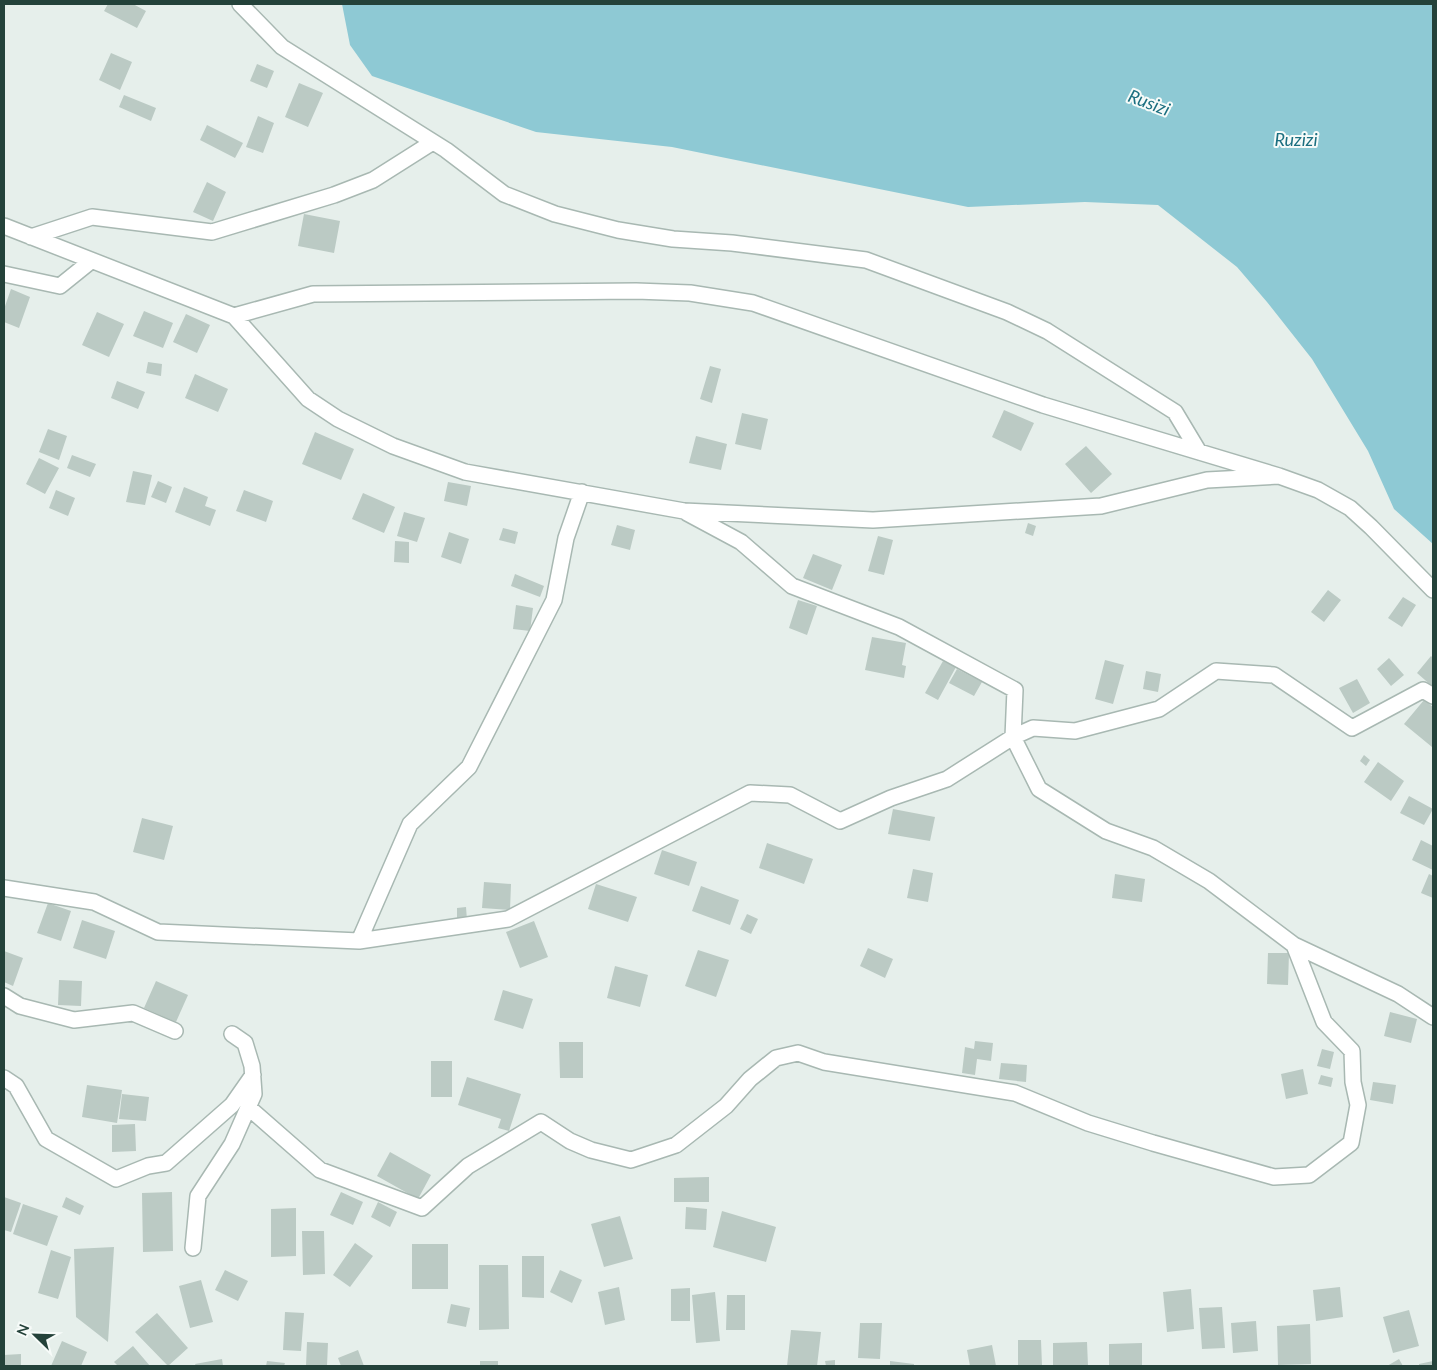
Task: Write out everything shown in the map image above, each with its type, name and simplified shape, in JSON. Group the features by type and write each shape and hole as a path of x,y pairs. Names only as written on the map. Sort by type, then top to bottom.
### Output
{"street":[{"path":"240,4 282,47 433,142 504,194 555,214 618,230 673,239 732,243 866,260 1007,312 1047,331 1175,412 1198,452"},
{"path":"31,237 92,217 212,232 334,195 373,180 433,142"},
{"path":"4,226 234,316 308,399 338,419 393,446 465,472 684,511 873,520 1048,511 1100,506 1207,480 1279,476"},
{"path":"4,274 60,286 91,261"},
{"path":"234,316 313,294 690,293 753,303 1043,405 1279,476 1318,490 1350,508 1433,590"},
{"path":"359,941 410,824 469,767 554,600 566,538 582,492"},
{"path":"684,511 741,542 792,586 899,627 1015,690 1013,737 1039,789 1106,831 1152,848 1209,881 1294,945 1398,994 1433,1017"},
{"path":"4,888 94,902 158,932 333,938 359,941 508,920 750,793 790,795 840,821 891,798 947,779 1013,737 1033,728 1074,731 1159,709 1216,671 1274,675 1352,728 1423,690 1433,696"},
{"path":"248,1107 320,1170 422,1208 468,1166 541,1122 570,1141 591,1150 631,1160 676,1145 726,1106 750,1079 776,1058 798,1053 824,1062 1015,1093 1088,1123 1162,1146 1274,1177 1309,1175 1351,1143 1358,1105 1353,1082 1352,1051 1324,1022 1294,945"},
{"path":"4,996 20,1006 74,1020 133,1013 175,1031"},
{"path":"193,1248 198,1196 232,1144 254,1094 253,1075 245,1043 232,1034"},
{"path":"4,1078 16,1086 46,1139 116,1179 148,1166 166,1163 232,1105 253,1075"}],"water":[{"name":"Ruzizi","path":"342,4 1433,4 1433,544 1394,509 1368,451 1312,359 1267,302 1237,267 1158,205 1085,202 968,207 672,147 536,132 372,76 350,45"}],"building":[{"path":"108,4 133,4 146,11 137,28 104,11"},
{"path":"111,53 132,62 120,90 99,80"},
{"path":"257,64 274,71 267,88 250,81"},
{"path":"299,83 323,93 308,127 285,117"},
{"path":"124,95 156,108 151,121 119,107"},
{"path":"258,116 274,123 263,153 246,147"},
{"path":"207,125 243,143 235,158 200,140"},
{"path":"207,182 226,192 213,221 193,212"},
{"path":"304,214 340,221 334,253 298,246"},
{"path":"11,289 30,297 19,328 4,322 4,309"},
{"path":"144,311 173,323 163,348 133,336"},
{"path":"97,312 124,324 109,357 82,345"},
{"path":"186,314 210,325 197,353 173,342"},
{"path":"148,362 162,364 161,376 146,373"},
{"path":"710,366 721,369 712,403 700,399"},
{"path":"195,374 228,389 218,412 185,398"},
{"path":"117,381 145,392 138,409 111,398"},
{"path":"1004,410 1034,423 1021,451 992,437"},
{"path":"742,413 768,419 761,450 735,444"},
{"path":"48,429 67,436 59,460 39,452"},
{"path":"315,432 354,449 341,480 302,464"},
{"path":"696,436 727,444 721,470 689,463"},
{"path":"1086,446 1112,474 1091,493 1065,464"},
{"path":"72,455 96,464 90,477 67,468"},
{"path":"39,458 59,468 45,494 26,484"},
{"path":"133,471 152,475 145,505 126,502"},
{"path":"158,481 172,487 166,503 151,497"},
{"path":"448,482 471,486 467,506 444,501"},
{"path":"184,487 208,497 205,506 216,510 210,526 175,512"},
{"path":"56,490 75,498 68,516 49,508"},
{"path":"244,490 273,501 266,522 236,511"},
{"path":"363,493 395,507 384,533 352,519"},
{"path":"404,512 425,518 417,542 397,536"},
{"path":"1028,523 1036,526 1033,536 1025,533"},
{"path":"617,525 635,530 630,550 611,545"},
{"path":"503,528 518,532 515,544 499,540"},
{"path":"449,532 469,539 461,564 441,557"},
{"path":"878,536 893,540 884,575 868,571"},
{"path":"395,541 409,542 409,563 394,562"},
{"path":"813,554 842,565 832,590 803,578"},
{"path":"515,574 544,586 540,597 511,586"},
{"path":"1328,590 1341,600 1324,622 1311,612"},
{"path":"1403,597 1416,605 1402,627 1388,618"},
{"path":"798,600 817,606 807,635 789,628"},
{"path":"516,605 533,608 530,631 513,629"},
{"path":"872,637 906,643 902,665 906,666 904,678 865,670"},
{"path":"1431,656 1433,658 1433,687 1417,673"},
{"path":"1389,658 1404,675 1391,686 1377,669"},
{"path":"1105,660 1124,665 1113,704 1095,699"},
{"path":"943,661 956,667 938,700 925,693"},
{"path":"957,669 982,682 974,696 949,683"},
{"path":"1146,671 1161,674 1158,692 1143,689"},
{"path":"1357,679 1370,703 1353,713 1339,688"},
{"path":"1424,700 1433,707 1432,747 1404,724"},
{"path":"1364,755 1370,760 1366,766 1360,761"},
{"path":"1378,762 1404,781 1391,801 1364,782"},
{"path":"1409,796 1433,809 1424,825 1400,813"},
{"path":"893,809 935,817 930,841 888,834"},
{"path":"142,818 173,826 164,860 133,852"},
{"path":"1421,840 1433,846 1433,870 1412,860"},
{"path":"767,843 813,859 804,884 759,868"},
{"path":"662,850 697,862 689,886 654,874"},
{"path":"913,869 933,873 928,902 907,898"},
{"path":"1115,874 1145,879 1142,902 1112,898"},
{"path":"1429,874 1433,876 1433,898 1421,893"},
{"path":"484,882 511,884 510,910 482,908"},
{"path":"596,884 637,897 628,922 588,909"},
{"path":"701,886 739,900 730,925 692,911"},
{"path":"48,903 71,911 61,941 37,933"},
{"path":"466,907 467,920 457,920 457,908"},
{"path":"747,914 758,919 751,934 740,929"},
{"path":"82,920 115,931 106,959 73,948"},
{"path":"534,921 548,957 520,968 506,932"},
{"path":"868,948 893,959 885,978 860,966"},
{"path":"698,950 729,960 716,997 685,986"},
{"path":"4,951 23,958 13,986 4,982"},
{"path":"1268,953 1289,953 1288,985 1267,984"},
{"path":"615,966 648,975 640,1007 607,998"},
{"path":"59,980 82,981 81,1006 58,1005"},
{"path":"156,981 188,995 176,1022 144,1008"},
{"path":"503,990 533,999 523,1029 494,1020"},
{"path":"1390,1012 1417,1019 1411,1043 1384,1036"},
{"path":"975,1041 993,1043 991,1061 977,1059 975,1075 962,1073 965,1047 974,1049"},
{"path":"559,1042 583,1042 583,1078 560,1078"},
{"path":"1322,1049 1334,1052 1330,1069 1317,1066"},
{"path":"431,1061 452,1061 452,1097 431,1097"},
{"path":"1001,1063 1027,1065 1026,1082 999,1079"},
{"path":"1303,1069 1308,1094 1286,1099 1281,1074"},
{"path":"1321,1075 1333,1078 1331,1087 1318,1084"},
{"path":"467,1077 521,1094 509,1131 498,1128 501,1119 458,1105"},
{"path":"1373,1082 1396,1085 1393,1104 1370,1100"},
{"path":"87,1085 122,1090 117,1123 82,1117"},
{"path":"122,1094 149,1097 146,1121 119,1119"},
{"path":"135,1124 136,1151 112,1152 112,1125"},
{"path":"390,1152 431,1175 418,1199 377,1176"},
{"path":"709,1177 709,1202 674,1202 674,1178"},
{"path":"172,1192 173,1251 143,1252 142,1193"},
{"path":"341,1192 363,1202 353,1225 330,1215"},
{"path":"4,1197 21,1203 11,1232 4,1230"},
{"path":"66,1197 84,1206 80,1215 62,1207"},
{"path":"378,1202 397,1212 390,1227 371,1217"},
{"path":"23,1204 58,1216 47,1246 13,1234"},
{"path":"686,1207 707,1209 706,1230 685,1229"},
{"path":"296,1208 296,1256 271,1257 271,1209"},
{"path":"722,1211 776,1227 766,1262 713,1247"},
{"path":"620,1216 633,1259 604,1267 591,1224"},
{"path":"302,1231 324,1231 325,1274 303,1275"},
{"path":"355,1243 373,1256 350,1287 333,1275"},
{"path":"412,1244 448,1244 448,1289 412,1289"},
{"path":"114,1247 108,1342 76,1317 74,1249"},
{"path":"51,1250 71,1257 58,1299 38,1293"},
{"path":"522,1256 544,1256 544,1298 522,1297"},
{"path":"479,1265 508,1265 509,1329 479,1330"},
{"path":"225,1270 248,1281 238,1301 215,1290"},
{"path":"560,1270 582,1280 572,1303 550,1292"},
{"path":"201,1280 213,1322 190,1328 179,1286"},
{"path":"619,1287 625,1320 605,1325 598,1292"},
{"path":"1340,1287 1343,1317 1316,1321 1313,1290"},
{"path":"690,1288 690,1321 671,1321 671,1289"},
{"path":"1191,1289 1194,1329 1167,1332 1163,1292"},
{"path":"715,1292 720,1341 696,1343 692,1295"},
{"path":"727,1295 745,1295 745,1330 726,1330"},
{"path":"451,1304 470,1308 466,1327 447,1323"},
{"path":"1222,1307 1225,1348 1202,1349 1199,1308"},
{"path":"1409,1310 1419,1346 1393,1353 1383,1317"},
{"path":"285,1312 304,1313 301,1351 283,1350"},
{"path":"157,1313 188,1348 168,1366 135,1332"},
{"path":"1256,1321 1258,1351 1233,1353 1231,1323"},
{"path":"860,1323 882,1323 880,1359 858,1358"},
{"path":"1310,1324 1311,1364 1278,1365 1277,1326"},
{"path":"791,1330 821,1332 817,1366 787,1366"},
{"path":"1018,1340 1041,1340 1042,1366 1018,1366"},
{"path":"62,1341 87,1352 81,1366 51,1366"},
{"path":"307,1342 328,1343 327,1366 306,1366"},
{"path":"1087,1342 1088,1366 1053,1366 1053,1343"},
{"path":"1142,1343 1142,1366 1109,1366 1109,1344"},
{"path":"992,1345 996,1366 970,1366 967,1350"},
{"path":"133,1346 150,1366 118,1366 114,1362"},
{"path":"358,1350 364,1366 341,1366 338,1358"},
{"path":"21,1354 21,1366 4,1366 4,1355"},
{"path":"222,1359 223,1366 196,1366 195,1364"},
{"path":"1399,1359 1403,1366 1387,1366"},
{"path":"835,1360 835,1366 826,1366 825,1361"},
{"path":"267,1361 285,1363 284,1366 266,1366"},
{"path":"480,1361 498,1361 498,1366 480,1366"},
{"path":"890,1361 914,1364 914,1366 890,1366"},
{"path":"1433,1361 1433,1366 1419,1366 1419,1364"}],"water label":[{"name":"Rusizi","path":"1149,103"}]}
